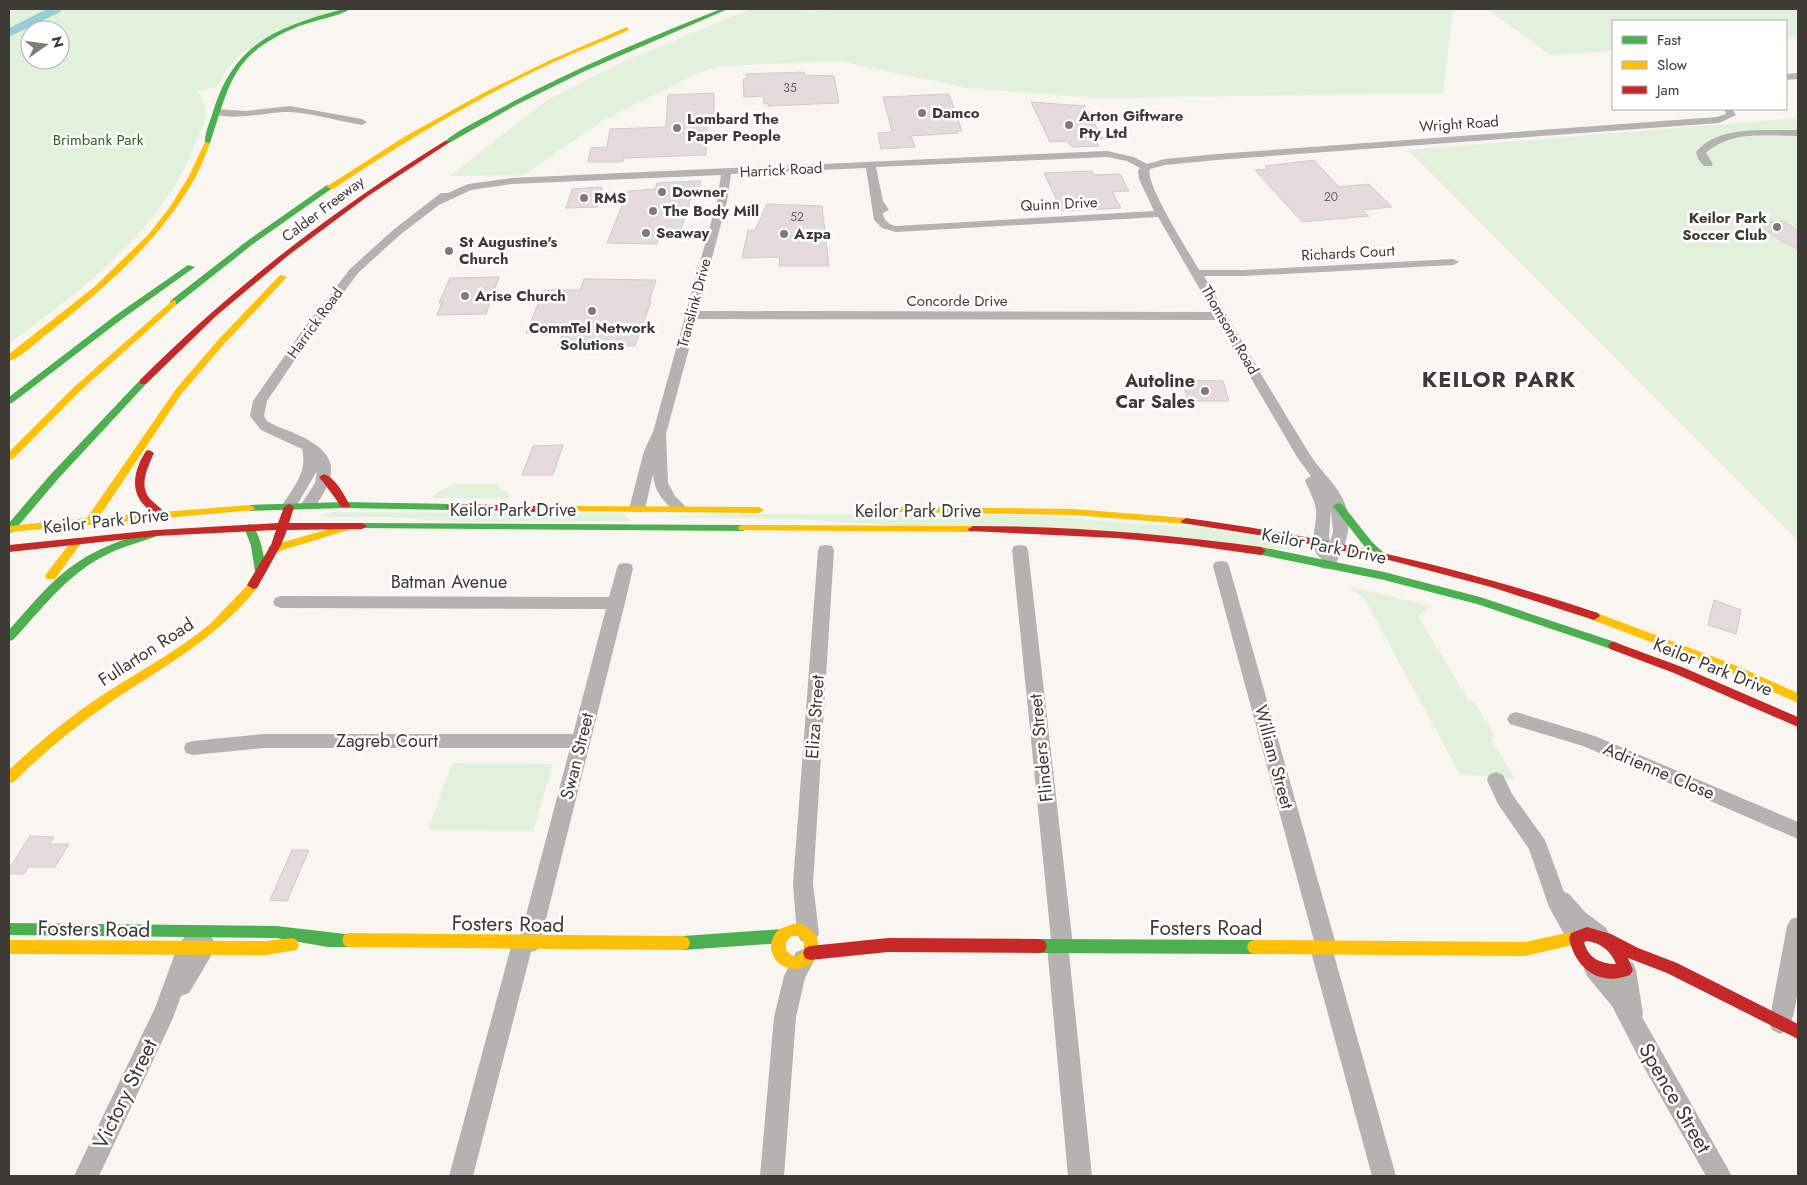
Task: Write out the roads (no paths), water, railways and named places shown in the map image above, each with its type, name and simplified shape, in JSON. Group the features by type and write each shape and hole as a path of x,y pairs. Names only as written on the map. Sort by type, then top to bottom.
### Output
{"main road":[{"path":"10,356 90,294 125,262 157,228 184,192 194,174 206,148 231,74 249,54 272,39 296,27 348,9"},
{"name":"Calder Freeway","path":"9,530 99,428 143,382 259,276 311,235 423,157 520,101 587,67 725,9"},
{"name":"Calder Freeway","path":"9,457 40,424 142,328 237,251 290,212 370,160 452,111 532,70 634,26"},
{"path":"251,227 363,157 449,110 532,70"},
{"path":"326,238 423,157"},
{"path":"9,401 119,317 198,262"},
{"path":"9,626 77,541 114,489 165,409 192,373 290,270"},
{"path":"160,513 141,500 137,487 141,468 181,401 221,341"},
{"path":"324,478 332,483 345,505"},
{"name":"Keilor Park Drive","path":"9,530 160,513 308,506 549,509"},
{"name":"Fullarton Road","path":"9,778 75,721 106,699 170,660 203,636 236,606 285,530 308,506"},
{"path":"1338,506 1368,544 1380,555"},
{"name":"Fullarton Road","path":"285,530 289,507"},
{"name":"Keilor Park Drive","path":"568,509 772,510"},
{"path":"632,528 637,509"},
{"name":"Keilor Park Drive","path":"885,510 1032,511 1128,516 1228,526 1330,544 1463,576 1584,613 1734,669 1798,698"},
{"path":"249,527 256,546 260,571"},
{"name":"Keilor Park Drive","path":"9,549 156,533 249,527 285,530 344,528 1064,530 1202,542 1327,564 1411,582 1512,611 1618,647 1726,690 1798,722"},
{"path":"273,549 344,528"},
{"path":"9,636 61,582 84,563 106,550 156,533"},
{"path":"1726,690 1734,669"},
{"name":"Fosters Road","path":"9,930 266,948 328,940"},
{"name":"Fosters Road","path":"9,946 198,943 276,932 328,940 526,943 1525,949 1581,953"},
{"path":"1690,979 1634,970 1610,972 1581,953 1587,934 1603,937 1627,950 1663,964 1789,1028"},
{"path":"1603,937 1618,949 1634,970"},
{"name":"Fosters Road","path":"834,938 888,945"},
{"name":"Fosters Road","path":"689,943 738,950"},
{"name":"Fosters Road","path":"1525,949 1558,955"}],"street":[{"path":"217,112 246,114 290,109 362,122"},
{"path":"1704,120 1718,115 1721,110"},
{"name":"Wright Road","path":"1140,165 1217,157 1727,118 1731,115 1728,110"},
{"path":"1708,164 1703,159 1701,152 1721,138 1748,134 1798,133"},
{"name":"Harrick Road","path":"324,478 323,460 302,442 262,424 257,416 260,401 306,334 354,272 397,232 437,202 468,187 511,181 1051,157 1104,157 1140,165"},
{"name":"Thomsons Road","path":"1140,165 1158,209 1304,457 1334,497 1340,513 1341,532 1330,544 1327,564"},
{"name":"Quinn Drive","path":"871,166 878,201 876,212 879,221 886,227 914,229 1158,209"},
{"name":"Translink Drive","path":"637,509 651,451 660,432 691,315 724,190 726,172"},
{"name":"Richards Court","path":"1199,276 1453,262"},
{"name":"Concorde Drive","path":"691,315 1222,316"},
{"name":"Translink Drive","path":"660,432 662,451 659,470 660,482 667,496 680,509"},
{"path":"289,507 310,473 312,464 309,448"},
{"name":"Thomsons Road","path":"1304,457 1324,510 1321,531 1330,544"},
{"path":"308,506 319,491 324,478"},
{"name":"Eliza Street","path":"772,1176 786,1016 803,884 826,550"},
{"name":"Flinders Street","path":"1020,550 1060,946 1080,1176"},
{"name":"William Street","path":"1221,566 1384,1176"},
{"name":"Swan Street","path":"461,1176 581,741 626,568"},
{"name":"Batman Avenue","path":"281,602 616,603"},
{"name":"Adrienne Close","path":"1516,719 1589,741 1798,831"},
{"name":"Zagreb Court","path":"193,748 263,741 581,741"},
{"name":"Spence Street","path":"1496,780 1505,799 1538,846 1562,912 1581,953 1611,986 1632,1019 1649,1055 1720,1176"},
{"name":"Spence Street","path":"1556,893 1578,918 1603,937"},
{"path":"1789,1028 1798,926"},
{"name":"Victory Street","path":"86,1176 165,1011 194,966 198,943"},
{"name":"Spence Street","path":"1632,1019 1634,970"}],"waterway":[{"path":"9,33 56,9"}],"place":[{"name":"Damco","path":"922,113"},
{"name":"Arton Giftware Pty Ltd","path":"1069,125"},
{"name":"Lombard The Paper People","path":"677,128"},
{"name":"Downer","path":"662,192"},
{"name":"RMS","path":"584,198"},
{"name":"The Body Mill","path":"653,211"},
{"name":"Keilor Park Soccer Club","path":"1777,227"},
{"name":"Seaway","path":"646,233"},
{"name":"Azpa","path":"784,234"},
{"name":"St Augustine's Church","path":"449,251"},
{"name":"Arise Church","path":"465,296"},
{"name":"CommTel Network Solutions","path":"592,311"},
{"name":"Autoline Car Sales","path":"1205,391"}],"district":[{"name":"KEILOR PARK","path":"1499,379"}],"park label":[{"name":"Brimbank Park","path":"98,140"}]}
